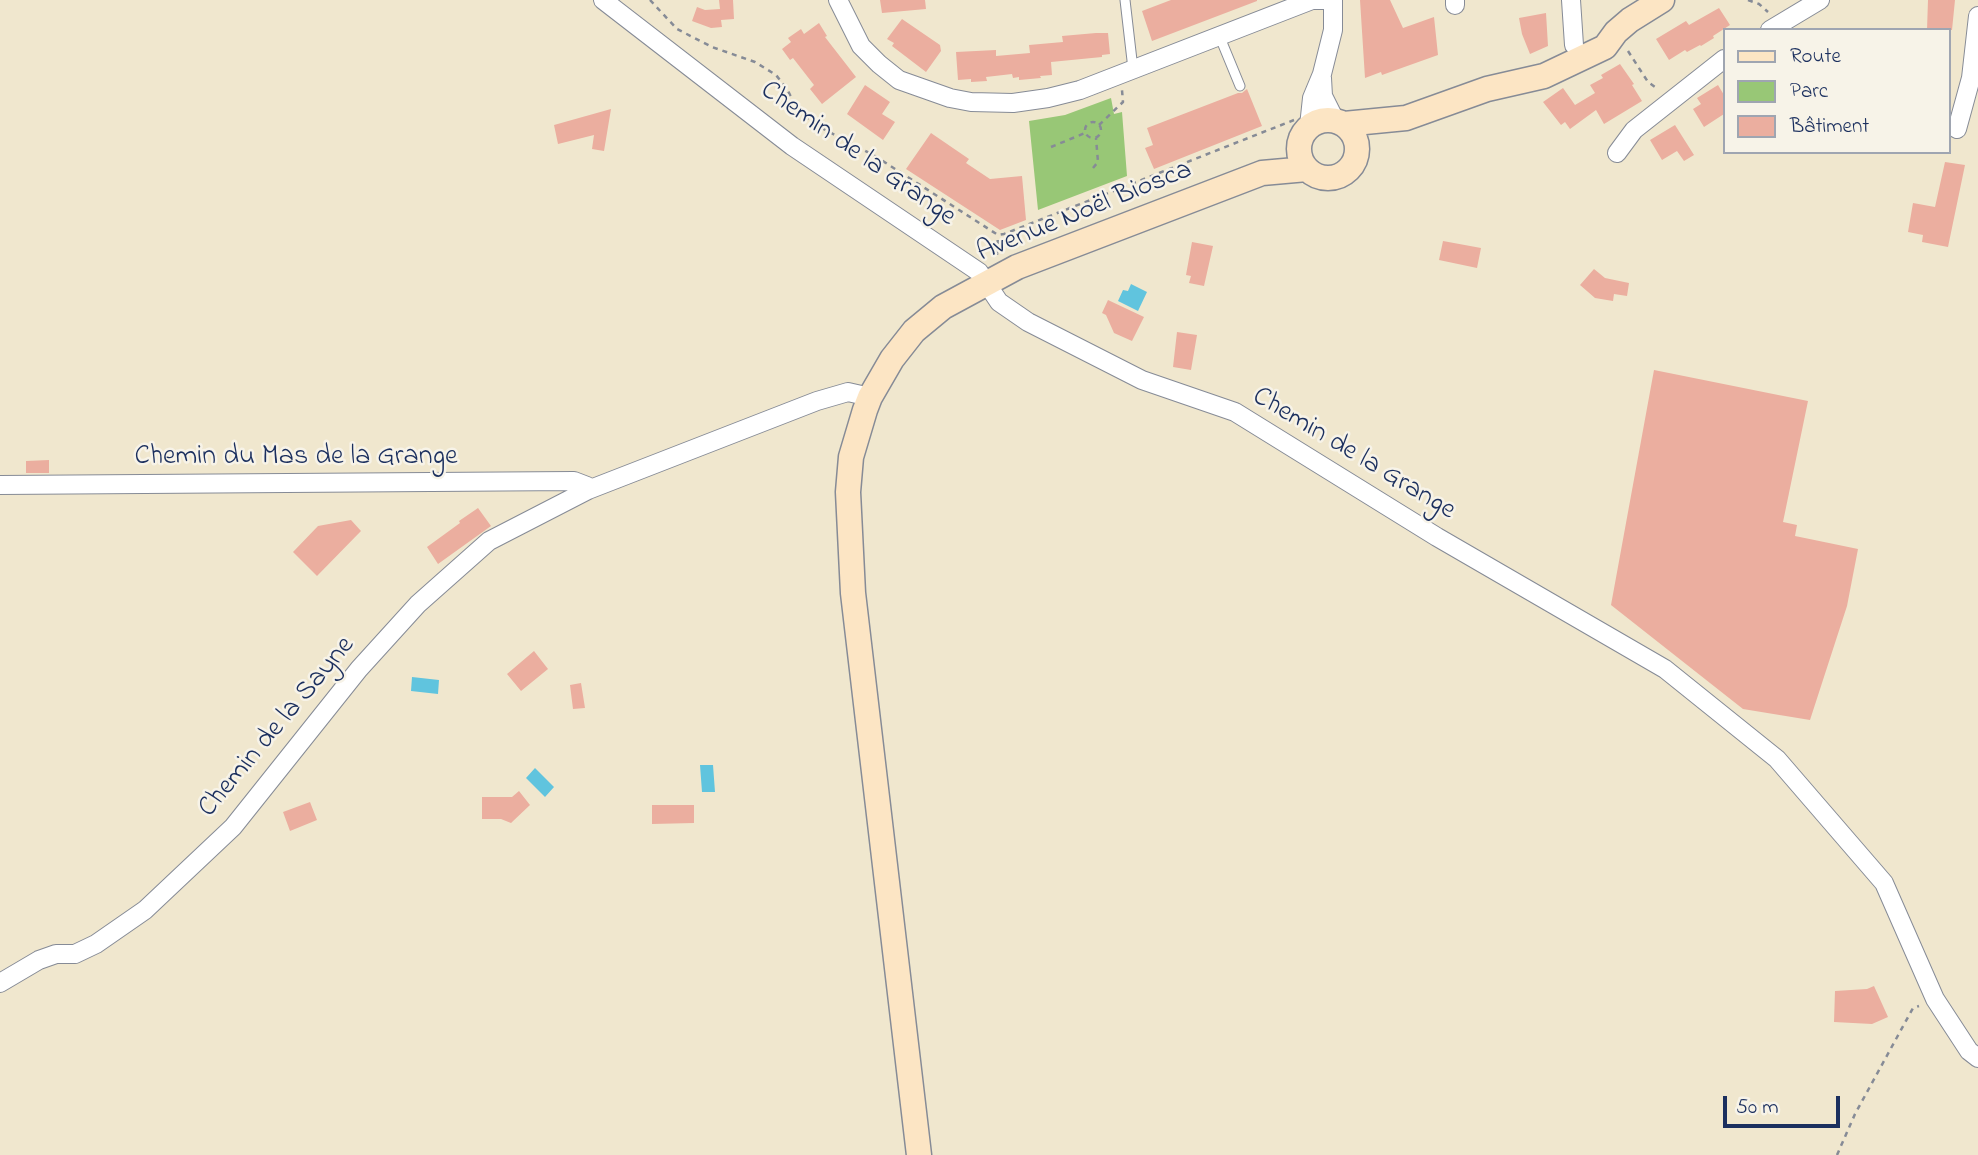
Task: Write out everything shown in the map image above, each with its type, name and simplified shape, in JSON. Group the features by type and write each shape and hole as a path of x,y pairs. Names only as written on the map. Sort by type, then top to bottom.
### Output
{"main road":[{"path":"1487,89 1508,73 1602,31 1616,32 1640,25 1667,2"},
{"path":"1358,150 1406,118 1487,89 1544,76 1605,47 1616,32"},
{"path":"1262,173 1317,121 1406,118"},
{"path":"1304,133 1298,150 1307,169 1324,178 1334,178 1351,168 1358,150 1352,131 1339,122"},
{"path":"1262,173 1307,169"},
{"name":"Avenue Noël Biosca","path":"919,1155 853,593 848,492 851,457 870,397 892,359 914,331 943,307 1017,267 1262,173"}],"street":[{"name":"Chemin de la Grange","path":"603,0 792,146 979,272 999,302 1028,322 1142,380 1235,412 1437,537 1665,669 1777,760 1884,883 1935,999 1969,1051 1978,1058"},
{"path":"838,0 861,46 899,80 950,99 1013,103 1080,90 1312,0 1328,0"},
{"path":"1304,133 1333,30 1333,0"},
{"path":"1571,0 1574,45"},
{"path":"1776,26 1820,0"},
{"path":"1957,129 1971,78 1978,16"},
{"path":"1617,153 1634,130 1722,61"},
{"path":"1322,74 1323,96 1339,122"},
{"name":"Chemin de la Sayne","path":"0,983 39,960 56,954 75,954 96,944 145,910 233,827 359,669 418,604 489,541 588,490 817,401 848,392 870,397"},
{"name":"Chemin du Mas de la Grange","path":"0,485 574,481 587,486 588,490"}],"lane":[{"path":"1125,0 1127,71"},
{"path":"1219,35 1240,86"}],"path":[{"path":"650,0 677,29 712,47 755,62 776,75 798,111 816,125 876,156 998,234 1004,234 1301,118 1305,99 1312,98"},
{"path":"1748,0 1759,4 1776,26"},
{"path":"1616,32 1648,82 1672,99"},
{"path":"1099,125 1123,102 1127,71"},
{"path":"1085,133 1090,122 1099,125 1101,131 1096,138 1098,162 1093,168"},
{"path":"1085,133 1092,139 1096,138"},
{"path":"1051,147 1085,133"},
{"path":"1838,1155 1855,1114 1913,1008 1935,999"}],"green space":[{"path":"1111,98 1114,114 1122,112 1127,176 1038,210 1029,121 1065,115"}],"water":[{"path":"1131,284 1147,292 1138,311 1118,301 1123,290 1128,291"},
{"path":"412,677 439,680 438,694 411,691"},
{"path":"700,765 713,765 715,792 702,792"},
{"path":"535,768 554,787 545,797 526,778"}],"building":[{"path":"719,0 733,0 734,19 721,20 722,27 711,28 692,21 697,7 705,10 720,9"},
{"path":"880,0 925,0 926,9 882,13"},
{"path":"1171,0 1257,1 1152,41 1142,11"},
{"path":"1360,0 1390,0 1403,28 1434,17 1438,55 1382,75 1381,72 1365,78"},
{"path":"1928,0 1955,0 1952,30 1927,28"},
{"path":"1719,8 1730,25 1722,28 1714,38 1701,46 1687,52 1685,50 1669,60 1656,39 1686,21 1689,25"},
{"path":"1546,13 1548,46 1530,54 1519,18"},
{"path":"902,19 940,45 941,51 926,72 892,46 894,43 887,39"},
{"path":"819,23 827,36 825,37 856,77 822,104 810,89 814,85 793,58 790,60 782,49 791,42 788,38 801,29 804,34"},
{"path":"1108,33 1110,54 1051,62 1052,75 1019,80 1019,77 1013,78 1012,74 986,77 987,81 958,80 956,52 996,50 996,56 1030,53 1029,45 1063,42 1062,36"},
{"path":"1620,64 1642,101 1604,124 1596,110 1570,129 1565,122 1561,125 1543,102 1563,88 1575,105 1595,93 1590,85"},
{"path":"865,85 890,102 882,114 895,122 883,140 847,114"},
{"path":"1718,85 1722,92 1722,115 1704,127 1693,109 1701,104 1697,98"},
{"path":"1247,89 1262,126 1154,169 1145,148 1153,145 1147,128"},
{"path":"611,109 604,151 592,149 594,135 558,144 554,125"},
{"path":"1675,125 1694,155 1684,161 1677,151 1662,160 1650,140"},
{"path":"931,133 969,159 966,163 990,179 1022,176 1026,220 1000,230 906,169"},
{"path":"1945,162 1965,165 1948,247 1922,242 1923,235 1908,232 1913,203 1935,207"},
{"path":"1443,241 1481,248 1477,268 1439,260"},
{"path":"1192,242 1213,246 1204,286 1189,283 1191,276 1186,275"},
{"path":"1594,269 1605,278 1629,283 1627,296 1614,294 1613,301 1595,298 1580,285"},
{"path":"1108,300 1144,317 1132,341 1114,333 1106,315 1102,313"},
{"path":"1177,332 1197,335 1191,370 1173,367"},
{"path":"1654,370 1808,401 1783,522 1797,525 1795,536 1858,549 1847,606 1810,720 1743,709 1611,605"},
{"path":"49,460 49,473 26,473 26,461"},
{"path":"478,508 491,526 438,564 427,547"},
{"path":"351,520 361,531 317,576 293,552 318,526"},
{"path":"534,651 548,669 521,691 507,674"},
{"path":"581,683 585,708 573,709 570,685"},
{"path":"519,791 530,805 511,823 501,819 482,819 482,797 512,797"},
{"path":"310,802 317,820 290,831 283,812"},
{"path":"652,805 694,805 694,823 652,824"},
{"path":"1874,986 1888,1017 1872,1024 1834,1022 1835,991"}]}
